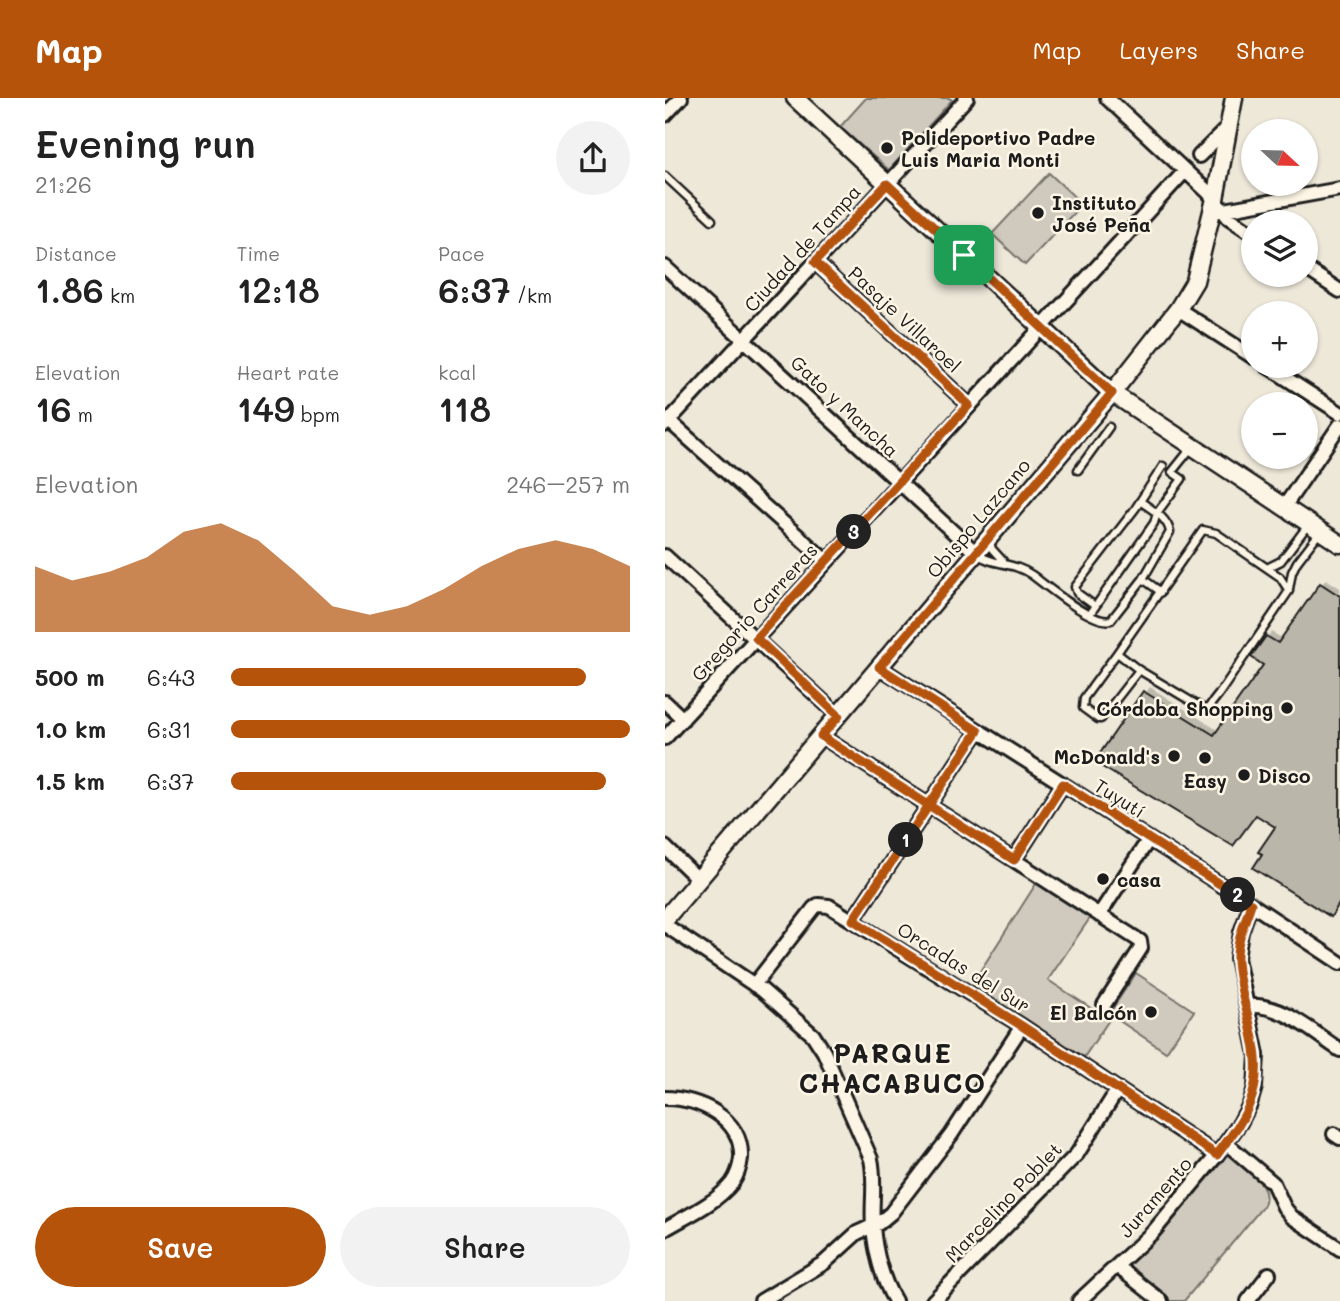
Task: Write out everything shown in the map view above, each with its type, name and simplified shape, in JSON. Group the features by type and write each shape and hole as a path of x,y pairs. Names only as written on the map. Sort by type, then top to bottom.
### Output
{"main road":[{"path":"795,98 1112,393 1340,544"},
{"name":"Obispo Lazcano","path":"665,919 1112,393 1178,309 1195,281 1217,207 1234,98"}],"street":[{"path":"665,115 681,98"},
{"name":"Ciudad de Tampa","path":"667,423 967,98"},
{"path":"1107,98 1185,171 1217,207 1241,226"},
{"path":"1199,156 1230,125"},
{"name":"Gregorio Carreras","path":"665,738 1185,171"},
{"path":"1217,207 1340,189"},
{"name":"Pasaje Villaroel","path":"815,262 969,405"},
{"name":"Gato y Mancha","path":"665,268 976,553"},
{"path":"1318,277 1340,291"},
{"path":"1178,309 1241,349"},
{"path":"1285,378 1340,413"},
{"path":"667,423 826,561"},
{"path":"1285,507 1340,425"},
{"path":"665,556 839,716"},
{"name":"Tuyutí","path":"879,667 1340,963"},
{"path":"665,702 683,719"},
{"path":"853,920 978,731"},
{"path":"821,736 1140,941 1141,948 1104,1006"},
{"path":"1014,860 1063,784"},
{"path":"1099,915 1149,839"},
{"path":"665,847 698,879"},
{"name":"Juramento","path":"1079,1301 1153,1232 1217,1155 1250,1104 1255,1087 1257,1055 1237,958 1241,932 1251,904"},
{"name":"Orcadas del Sur","path":"754,985 814,908 818,905 829,906 1022,1026 1217,1155"},
{"path":"665,925 754,985 813,1035 824,1052 871,1159 873,1225 881,1265 895,1301"},
{"path":"1247,1006 1275,1008 1340,1050"},
{"path":"761,1301 824,1263 857,1233 891,1213 951,1135 1022,1026"},
{"name":"Marcelino Poblet","path":"933,1301 1077,1154 1118,1089"},
{"path":"665,1098 697,1102 724,1118 736,1136 741,1152 738,1172 726,1190 665,1229"},
{"path":"1226,1143 1273,1182 1287,1212 1340,1249"},
{"path":"1118,1267 1161,1301"},
{"path":"1248,1301 1269,1274"}],"lane":[{"path":"665,176 712,220"},
{"path":"1078,470 1109,427"},
{"path":"1140,501 1157,513 1166,522 1170,532 1143,579 1111,620 1105,621 1090,614 1154,523 1157,513 1182,479 1172,472 1192,447"},
{"path":"1095,606 1077,593 1076,587 1163,466"},
{"path":"1267,568 1281,561 1315,527"},
{"path":"1117,653 1199,708 1208,708 1289,591 1292,572 1315,527"},
{"path":"1139,670 1101,719 1083,708 1084,698 1203,530 1216,533 1280,577 1289,591"},
{"path":"990,536 992,549 1004,562"},
{"name":"Gato y Mancha","path":"976,553 987,560 1021,568 1090,614"},
{"path":"1143,579 1161,592"}],"shaded area":[{"name":"Polideportivo Padre Luis Maria Monti","path":"866,98 952,100 889,170 840,127"},
{"path":"1049,173 1082,204 1025,265 992,234"},
{"path":"1039,879 1094,912 1048,980 1109,1020 1082,1060 970,987"},
{"name":"El Balcón","path":"1136,973 1194,1011 1166,1052 1109,1014"},
{"path":"1227,1153 1248,1168 1260,1182 1266,1197 1264,1205 1184,1301 1162,1301 1124,1268"}],"building":[{"name":"Córdoba Shopping","path":"1320,583 1340,596 1340,902 1331,917 1253,868 1262,854 1258,852 1275,827 1256,815 1233,846 1094,762 1143,691 1214,735 1263,665 1251,657 1266,636 1278,643"}],"place":[{"name":"Polideportivo Padre Luis Maria Monti","path":"887,148"},
{"name":"Instituto José Peña","path":"1038,213"},
{"name":"Córdoba Shopping","path":"1287,708"},
{"name":"McDonald's","path":"1174,756"},
{"name":"Easy","path":"1205,758"},
{"name":"Disco","path":"1244,775"},
{"name":"casa","path":"1103,879"},
{"name":"El Balcón","path":"1151,1012"}],"district":[{"name":"PARQUE CHACABUCO","path":"893,1068"}],"route":[{"path":"964,255 887,184 815,262 969,405 756,638 839,716 821,736 929,805 1014,860 1063,784 1251,904 1241,932 1237,958 1257,1055 1255,1087 1240,1123 1217,1155 1022,1026 853,920 891,862 929,805 978,731 879,667 1112,393 964,255"}]}
